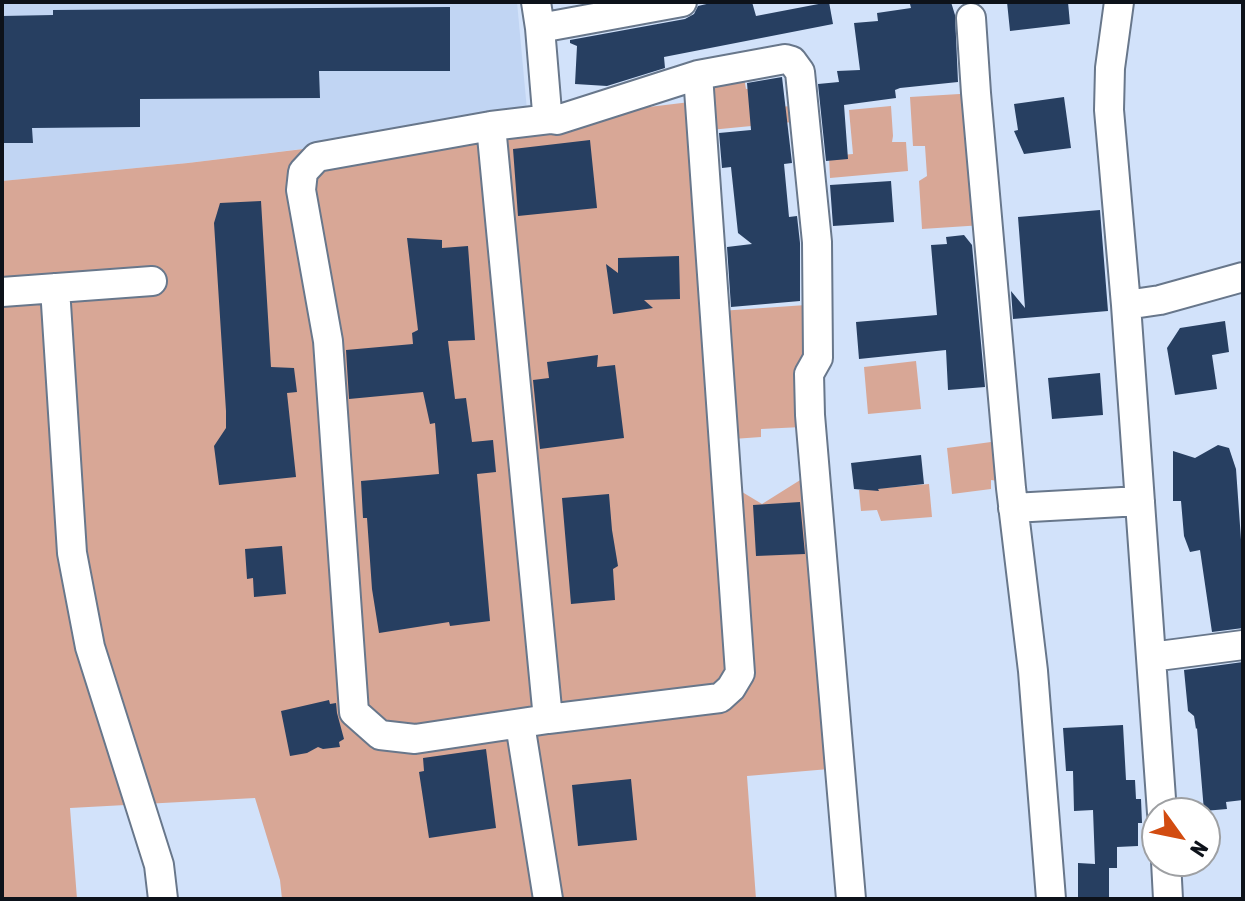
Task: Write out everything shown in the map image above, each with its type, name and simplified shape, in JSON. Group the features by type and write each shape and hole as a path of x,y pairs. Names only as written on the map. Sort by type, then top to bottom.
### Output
{"street":[{"path":"550,119 538,15 682,2"},
{"path":"1119,2 1110,68 1109,110 1161,797"},
{"path":"971,18 1013,508 1033,671 1051,899"},
{"path":"698,75 740,673 720,698 415,739 380,735 354,712 328,341 301,190 303,172 317,157 491,126 557,120 698,75 785,59 792,61 800,72 817,242 818,358 809,374 810,415 851,899"},
{"path":"491,126 548,719"},
{"path":"1126,305 1160,300 1243,277"},
{"path":"2,292 152,281"},
{"path":"55,288 72,553 90,647 159,865 163,899"},
{"path":"1013,508 1140,501"},
{"path":"1151,657 1243,645"},
{"path":"520,724 548,899"},
{"path":"1167,877 1168,899"}],"shaded area":[{"path":"2,2 517,2 528,121 188,163 2,181"},
{"path":"743,72 746,89 765,87 764,108 792,106 793,122 710,130 704,76"},
{"path":"976,93 983,225 922,229 919,181 927,176 925,146 913,146 910,97"},
{"path":"690,102 719,478 762,504 805,477 829,769 747,776 756,899 282,899 280,880 255,798 70,808 77,899 2,899 2,181 188,163"},
{"path":"891,106 892,142 906,142 908,171 830,178 829,156 853,154 849,110"},
{"path":"806,305 802,427 761,429 761,437 733,439 720,311"},
{"path":"916,361 921,409 868,414 864,367"},
{"path":"998,429 999,481 991,480 991,489 952,494 947,448 991,442"},
{"path":"929,484 932,517 881,521 877,510 861,511 859,490"}],"building":[{"path":"715,2 752,2 756,16 829,2 833,24 664,57 665,68 607,86 575,84 577,46 570,40 685,19 694,14 698,6"},
{"path":"951,2 955,15 958,82 900,88 895,90 896,98 844,105 848,159 826,161 818,84 839,82 837,71 860,70 854,23 878,21 877,13 911,8 910,4"},
{"path":"1007,2 1068,2 1070,24 1010,31"},
{"path":"450,7 450,71 319,71 320,98 140,99 140,127 32,128 33,143 2,143 2,16 53,15 53,10"},
{"path":"782,77 792,163 784,164 789,217 797,216 800,301 731,307 727,247 752,244 738,233 731,167 722,168 719,133 751,130 747,83"},
{"path":"1064,97 1071,148 1024,154 1014,131 1018,130 1014,104"},
{"path":"590,140 597,208 518,216 513,149"},
{"path":"891,181 894,222 833,226 830,185"},
{"path":"261,201 271,367 294,368 297,392 287,393 296,477 219,485 214,446 226,428 226,411 214,223 220,203"},
{"path":"1100,210 1108,311 1013,319 1011,291 1025,308 1018,217"},
{"path":"964,235 972,245 985,387 948,390 946,350 859,359 856,322 937,315 931,245 947,244 946,237"},
{"path":"407,238 442,240 442,248 468,246 475,340 448,341 455,399 466,398 472,442 493,440 496,472 477,474 490,621 450,626 449,622 379,633 361,481 439,474 435,423 430,424 423,392 349,399 346,350 413,344 412,333 418,330"},
{"path":"679,256 680,299 644,300 653,308 613,314 606,264 618,273 618,258"},
{"path":"1225,321 1229,352 1212,355 1217,389 1175,395 1167,348 1180,328"},
{"path":"598,355 597,367 615,365 624,438 540,449 533,380 549,378 547,362"},
{"path":"1100,373 1103,415 1052,419 1048,378"},
{"path":"1218,445 1229,448 1236,469 1243,568 1243,628 1212,632 1200,550 1190,552 1184,536 1181,501 1173,501 1173,451 1195,458"},
{"path":"921,455 924,484 879,491 854,489 851,463"},
{"path":"609,494 618,566 613,569 615,600 571,604 562,498"},
{"path":"800,502 805,554 756,556 753,505"},
{"path":"282,546 286,594 254,597 253,578 247,579 245,549"},
{"path":"1243,662 1243,800 1226,802 1227,809 1221,810 1221,797 1203,797 1197,728 1194,716 1188,711 1184,670"},
{"path":"329,700 330,704 336,703 344,739 339,742 340,747 318,747 290,756 281,711"},
{"path":"1123,725 1126,780 1135,780 1136,799 1141,799 1141,823 1138,823 1138,846 1117,847 1117,868 1109,868 1109,899 1078,899 1078,863 1095,864 1093,810 1074,811 1073,771 1066,771 1063,728"},
{"path":"486,749 496,828 429,838 419,772 424,771 423,758"},
{"path":"631,779 637,840 578,846 572,785"}]}
